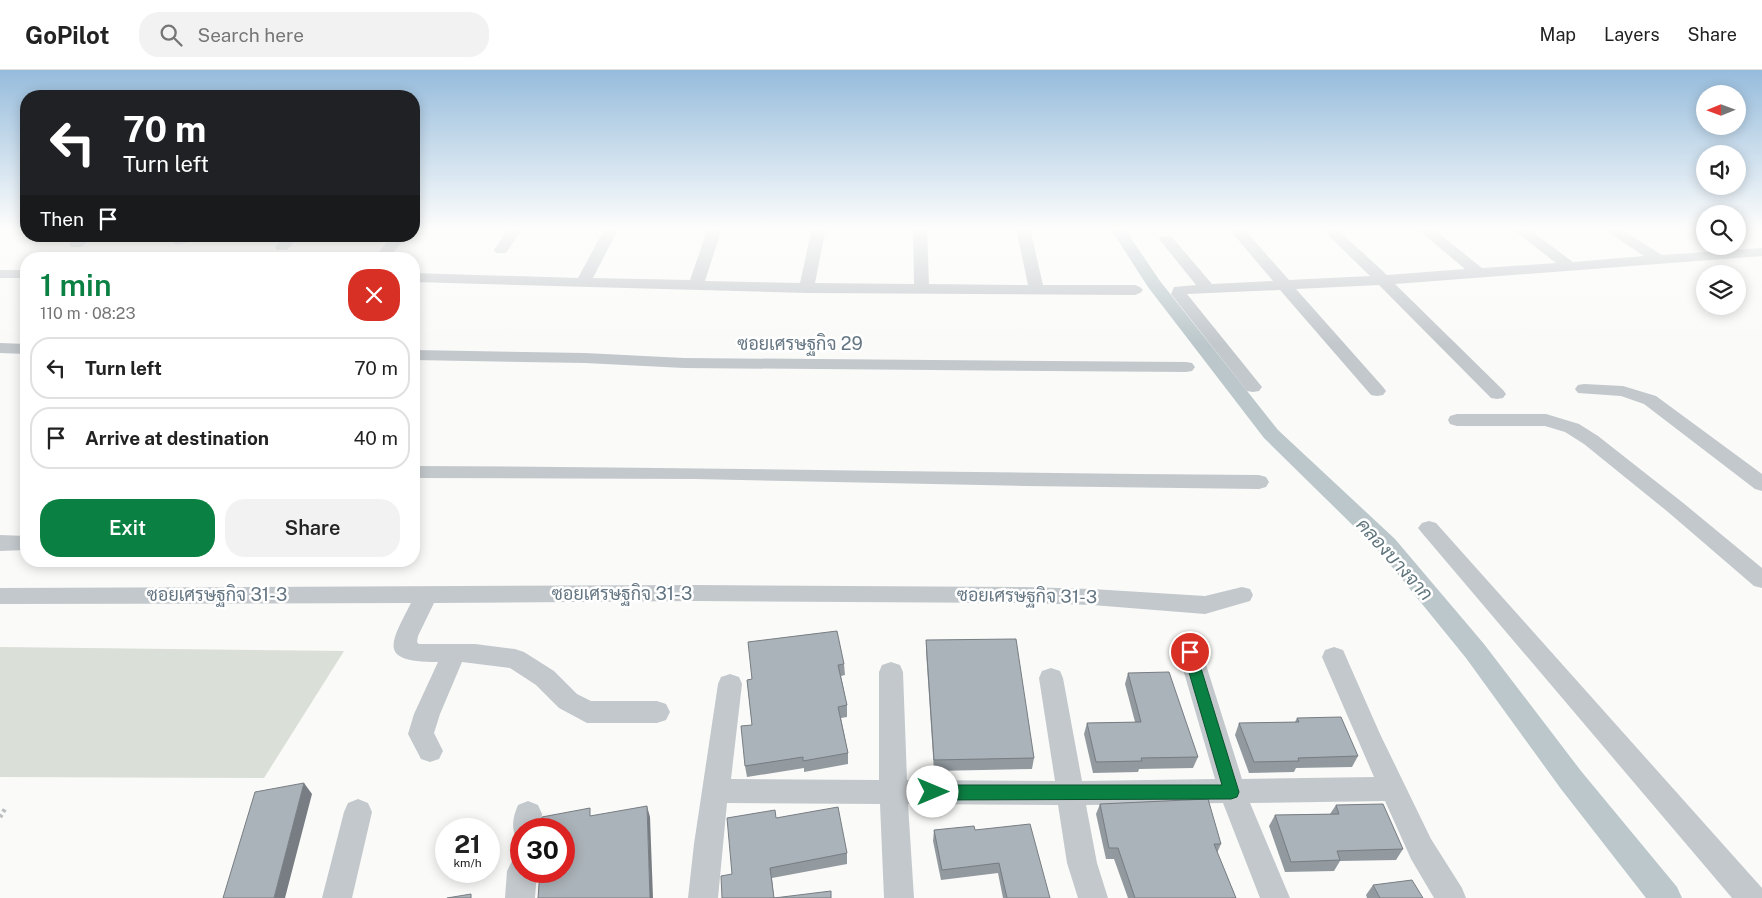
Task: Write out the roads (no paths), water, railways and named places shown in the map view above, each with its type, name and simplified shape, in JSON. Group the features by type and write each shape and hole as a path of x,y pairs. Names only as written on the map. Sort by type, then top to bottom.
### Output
{"street":[{"path":"584,281 592,267"},
{"path":"696,285 702,267"},
{"path":"807,288 811,267"},
{"path":"921,267 922,289"},
{"path":"1032,267 1037,290"},
{"path":"1189,267 1208,289"},
{"path":"1268,267 1377,392"},
{"path":"1369,267 1496,394"},
{"path":"1470,267 1477,272"},
{"path":"1253,387 1179,294 1179,290 1383,280 1560,267"},
{"path":"0,274 20,274"},
{"path":"420,278 807,288 1135,290"},
{"path":"0,348 20,349"},
{"name":"ซอยเศรษฐกิจ 29","path":"420,355 585,358 684,363 1186,367"},
{"path":"1584,389 1624,391 1650,400 1762,484"},
{"path":"1457,420 1546,420 1572,428 1591,440 1675,507 1762,580"},
{"path":"420,472 694,473 1025,480 1259,482"},
{"path":"1429,528 1752,898"},
{"path":"0,543 20,543"},
{"path":"427,594 406,636 404,647 416,653 475,653 515,659 545,678 568,701 587,712 657,712"},
{"name":"ซอยเศรษฐกิจ 31-3","path":"0,596 427,594 1024,595 1092,597 1205,605 1242,595"},
{"path":"1190,652 1231,792 1259,865 1275,898"},
{"path":"430,751 422,734 427,714 454,654"},
{"path":"1334,657 1366,734 1421,849 1451,898"},
{"path":"891,672 891,740 899,898"},
{"path":"1051,678 1082,863 1093,898"},
{"path":"702,898 730,684"},
{"path":"715,791 1231,792 1394,790"},
{"path":"337,898 358,812"},
{"path":"520,898 521,883"}],"waterway":[{"name":"คลองบางจาก","path":"1143,267 1271,434 1387,545 1475,651 1571,780 1666,898"}]}
